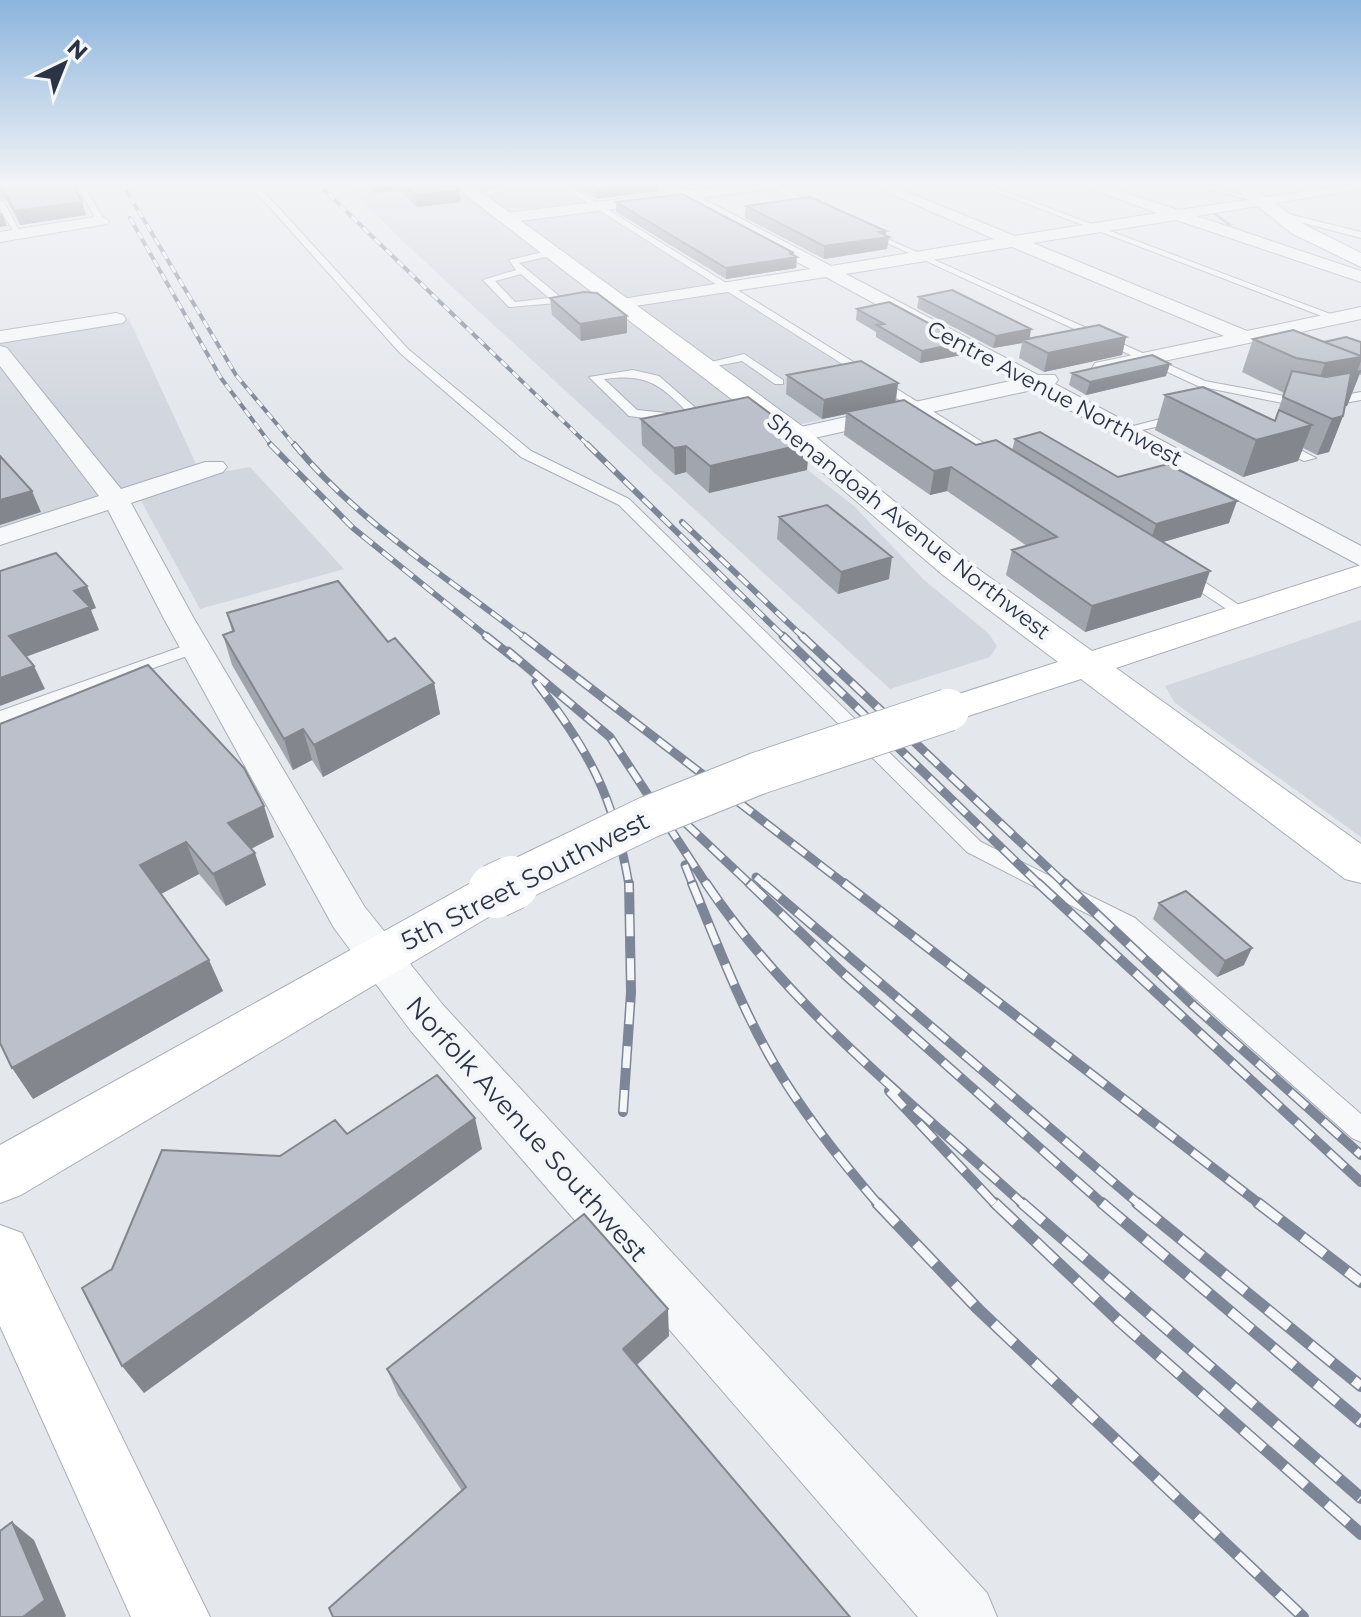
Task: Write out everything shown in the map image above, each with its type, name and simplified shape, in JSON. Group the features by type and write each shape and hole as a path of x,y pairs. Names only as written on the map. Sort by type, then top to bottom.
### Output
{"street":[{"name":"Shenandoah Avenue Northwest","path":"559,258 701,366 753,414 796,435 955,568 1361,867"},
{"name":"Centre Avenue Northwest","path":"804,258 1361,557"},
{"path":"622,305 916,258"},
{"path":"1055,258 1274,350"},
{"path":"1307,258 1361,277"},
{"path":"796,435 1361,313"},
{"path":"0,337 116,319"},
{"name":"Norfolk Avenue Southwest","path":"0,352 116,500 195,647 349,917 377,956 459,1054 963,1617"},
{"path":"0,537 214,467"},
{"name":"5th Street Southwest","path":"0,1176 377,956 495,891 662,811 759,773 1361,575"},
{"path":"0,1255 171,1617"}],"lane":[{"path":"320,258 404,351 526,454 548,467 600,485 624,502 974,847 1127,924 1361,1130"},
{"path":"523,271 488,280 513,305 553,301 554,297 523,271 512,262 528,258"},
{"path":"678,258 1009,463"},
{"path":"929,258 1202,384 1297,403 1325,404 1361,396"},
{"path":"1181,258 1336,318"},
{"path":"701,366 744,357 779,382"},
{"path":"632,371 652,374 707,418 633,413 595,377 632,371"},
{"path":"1124,430 1197,414"},
{"path":"1259,435 1309,458"},
{"path":"1167,564 1243,613"},
{"path":"0,717 195,647"}],"shaded area":[{"path":"421,258 673,258 904,402 760,433 854,506 923,579 988,633 997,646 990,657 890,689"},
{"path":"129,319 196,464 211,474 250,467 344,569 200,609 133,486 0,528 0,341"},
{"path":"1361,620 1361,837 1175,703 1165,686"}],"building":[{"path":"710,258 788,258 726,268"},
{"path":"952,290 1031,329 996,336 919,297"},
{"path":"597,293 627,316 580,324 550,298"},
{"path":"889,302 964,342 922,351 877,325 884,324 857,309"},
{"path":"1099,325 1126,337 1048,353 1022,340"},
{"path":"1293,330 1361,357 1325,363 1296,358 1253,339"},
{"path":"1346,337 1361,342 1361,356 1324,342"},
{"path":"1152,355 1170,364 1090,382 1072,373"},
{"path":"861,361 898,383 824,400 787,375"},
{"path":"1292,371 1326,377 1361,371 1351,373 1343,416 1332,419 1283,397"},
{"path":"1203,387 1275,421 1279,410 1312,425 1256,440 1165,395"},
{"path":"748,397 809,443 710,466 686,446 674,448 641,419"},
{"path":"904,400 976,445 996,440 1210,571 1092,606 1012,550 1057,537 951,467 934,471 846,412"},
{"path":"1040,432 1118,477 1168,464 1237,501 1156,524 1015,439"},
{"path":"0,456 32,491 0,500"},
{"path":"827,505 892,557 841,572 779,517"},
{"path":"56,553 87,586 74,591 90,607 9,636 34,666 0,678 0,571"},
{"path":"338,581 388,642 395,638 434,683 314,745 303,729 284,739 223,635 234,631 227,613"},
{"path":"148,665 244,768 264,806 228,823 255,853 213,874 186,842 140,865 209,960 12,1068 0,1043 0,724"},
{"path":"1186,891 1252,948 1225,961 1159,903"},
{"path":"437,1075 475,1118 122,1366 82,1288 112,1269 162,1150 280,1156 335,1120 347,1134"},
{"path":"584,1214 668,1309 623,1349 850,1617 333,1617 329,1608 466,1487 387,1369"},
{"path":"12,1522 45,1600 23,1617 0,1617 0,1531"}],"railway":[{"path":"153,258 221,378 272,446"},
{"path":"167,258 236,375 295,446"},
{"path":"395,258 589,446"},
{"path":"270,444 353,528 489,638"},
{"path":"294,444 374,523 525,638"},
{"path":"587,444 785,638"},
{"path":"682,522 804,638"},
{"path":"486,636 514,658"},
{"path":"523,636 846,885"},
{"path":"783,636 1040,885"},
{"path":"802,636 1066,885"},
{"path":"508,651 610,737 707,885"},
{"path":"536,682 571,731 597,777 616,826 629,885"},
{"path":"661,800 751,885"},
{"path":"685,865 693,885"},
{"path":"756,877 765,885"},
{"path":"623,1112 631,992 629,883"},
{"path":"692,883 739,996 773,1062 823,1136 879,1205"},
{"path":"706,883 739,929 814,1013 1024,1205"},
{"path":"749,883 845,975 1104,1205"},
{"path":"763,883 1140,1205"},
{"path":"844,883 1261,1205"},
{"path":"1038,883 1361,1182"},
{"path":"1064,883 1194,1006 1361,1155"},
{"path":"889,1091 996,1205"},
{"path":"877,1203 978,1309 1303,1617"},
{"path":"995,1203 1118,1320 1361,1534"},
{"path":"1022,1203 1361,1498"},
{"path":"1102,1203 1361,1422"},
{"path":"1137,1203 1361,1386"},
{"path":"1258,1203 1361,1282"}]}
